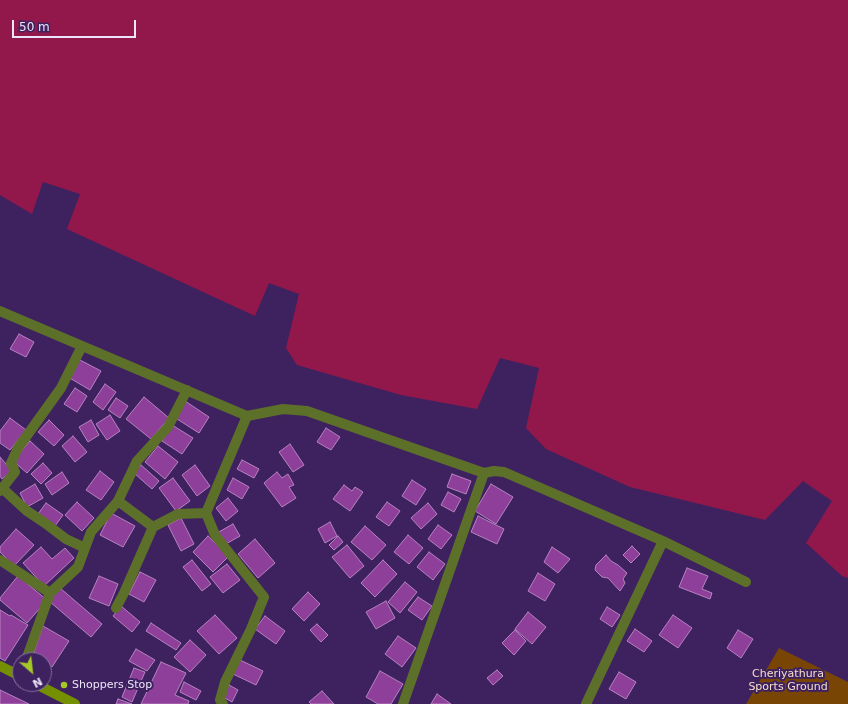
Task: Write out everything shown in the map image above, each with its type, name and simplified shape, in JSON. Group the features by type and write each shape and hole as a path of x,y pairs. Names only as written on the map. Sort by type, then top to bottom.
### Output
{"main road":[{"path":"0,666 12,671"},
{"path":"52,692 75,704"}],"street":[{"path":"0,311 247,416 283,409 307,411 484,473 494,471 504,472 663,541 746,582"},
{"path":"82,346 61,388 18,448 11,463 14,472 1,490 66,539 85,548"},
{"path":"29,652 50,593 78,567 91,532 118,501 137,461 168,427 187,390"},
{"path":"223,704 220,700 225,682 251,629 264,596 215,536 206,513 247,416"},
{"path":"403,704 484,473"},
{"path":"118,501 153,527"},
{"path":"116,608 153,527 178,514 206,513"},
{"path":"586,704 663,541"},
{"path":"0,560 50,593"}],"green space":[{"name":"Cheriyathura Sports Ground","path":"779,648 848,682 848,704 746,704"}],"shaded area":[{"path":"0,0 848,0 848,578 842,576 806,543 832,501 803,481 765,520 630,487 546,449 526,428 539,368 500,358 477,409 401,395 297,365 286,348 299,294 269,283 255,316 67,229 80,194 43,182 32,214 0,195"}],"building":[{"path":"19,334 34,342 26,357 10,349"},
{"path":"78,359 101,371 90,390 68,377"},
{"path":"105,384 116,392 103,410 93,402"},
{"path":"75,388 87,396 77,412 64,404"},
{"path":"144,397 169,418 151,439 126,419"},
{"path":"116,398 128,406 120,418 108,410"},
{"path":"185,401 209,417 199,433 174,417"},
{"path":"110,415 120,431 107,440 96,424"},
{"path":"10,418 26,430 10,450 0,443 0,431"},
{"path":"49,420 64,435 54,446 38,432"},
{"path":"91,420 99,435 88,442 79,427"},
{"path":"172,425 193,438 182,454 162,441"},
{"path":"326,428 340,437 331,450 317,442"},
{"path":"73,436 87,452 75,462 62,446"},
{"path":"30,441 44,454 27,473 13,461"},
{"path":"290,444 304,465 293,472 279,452"},
{"path":"158,446 178,462 165,479 145,462"},
{"path":"0,457 12,471 2,479 0,476"},
{"path":"242,460 259,469 254,478 237,469"},
{"path":"43,463 52,473 41,484 31,474"},
{"path":"141,465 159,481 152,489 134,473"},
{"path":"195,465 210,486 197,496 182,475"},
{"path":"100,471 114,482 101,500 86,490"},
{"path":"62,472 69,483 52,495 45,484"},
{"path":"277,472 282,478 288,474 294,485 289,487 296,498 282,507 264,483"},
{"path":"452,474 471,481 466,494 447,487"},
{"path":"173,478 190,501 176,511 159,488"},
{"path":"233,478 249,487 242,499 227,490"},
{"path":"412,480 426,489 416,505 402,496"},
{"path":"35,484 43,498 27,507 20,493"},
{"path":"491,484 513,497 496,524 475,511"},
{"path":"344,485 352,491 355,487 363,492 350,511 333,499"},
{"path":"448,492 461,499 454,512 441,505"},
{"path":"228,498 238,511 226,521 216,508"},
{"path":"77,502 94,518 82,531 65,515"},
{"path":"387,502 400,511 389,526 376,517"},
{"path":"46,503 63,515 55,526 38,514"},
{"path":"428,503 437,514 421,529 411,518"},
{"path":"111,513 135,526 123,547 100,535"},
{"path":"478,516 504,529 497,544 471,532"},
{"path":"181,518 194,544 181,551 168,525"},
{"path":"330,522 337,536 325,543 318,529"},
{"path":"233,524 240,536 224,545 217,533"},
{"path":"438,525 452,535 441,549 428,539"},
{"path":"365,526 386,545 372,560 351,542"},
{"path":"16,529 34,545 14,566 0,552 0,547"},
{"path":"408,535 423,548 409,564 394,552"},
{"path":"208,536 229,556 213,572 193,552"},
{"path":"338,536 343,542 334,550 329,545"},
{"path":"255,539 275,563 258,578 238,554"},
{"path":"347,545 364,566 350,578 332,557"},
{"path":"632,546 640,554 631,563 623,555"},
{"path":"41,547 52,559 65,548 74,558 44,586 23,563"},
{"path":"552,547 570,559 558,573 544,562"},
{"path":"429,552 445,564 433,580 417,567"},
{"path":"606,555 611,561 627,573 623,579 625,583 620,591 608,578 602,577 595,570 596,565"},
{"path":"192,560 211,584 202,591 183,567"},
{"path":"383,560 397,574 375,597 361,583"},
{"path":"227,564 240,580 223,593 210,577"},
{"path":"687,568 708,576 702,589 712,593 710,599 679,587"},
{"path":"140,572 156,580 144,602 129,594"},
{"path":"538,573 555,584 545,601 528,591"},
{"path":"18,576 47,600 27,623 0,600"},
{"path":"99,576 118,584 109,606 89,598"},
{"path":"405,582 417,592 400,613 388,602"},
{"path":"60,588 102,624 91,637 49,601"},
{"path":"308,592 320,604 304,621 292,609"},
{"path":"418,597 432,606 422,620 408,610"},
{"path":"386,601 395,618 376,629 366,612"},
{"path":"121,606 140,622 132,632 113,616"},
{"path":"607,607 620,615 612,627 600,619"},
{"path":"0,610 28,625 5,661 0,658"},
{"path":"528,612 546,627 532,644 515,629"},
{"path":"215,615 237,638 219,654 197,631"},
{"path":"673,615 692,628 678,648 659,635"},
{"path":"265,616 285,631 276,644 255,629"},
{"path":"151,623 181,643 176,650 146,631"},
{"path":"317,624 328,635 321,642 310,630"},
{"path":"43,626 69,641 52,667 52,652 34,652"},
{"path":"635,629 652,641 644,652 627,641"},
{"path":"515,630 526,641 514,655 502,643"},
{"path":"738,630 753,639 741,658 727,648"},
{"path":"398,636 416,648 402,667 385,654"},
{"path":"190,640 206,655 190,672 174,657"},
{"path":"136,649 155,660 147,671 129,661"},
{"path":"240,660 263,671 256,685 233,674"},
{"path":"161,662 186,673 175,695 189,701 188,704 141,704"},
{"path":"134,668 145,672 132,702 122,697"},
{"path":"497,670 503,676 493,685 487,678"},
{"path":"380,671 403,684 391,704 378,704 366,697"},
{"path":"619,672 636,682 626,699 609,689"},
{"path":"184,682 201,691 196,700 180,692"},
{"path":"229,685 238,690 232,702 223,697"},
{"path":"0,690 29,704 0,704"},
{"path":"322,691 334,704 311,704 309,702"},
{"path":"437,694 451,704 431,704"},
{"path":"118,699 132,704 116,704"}],"place":[{"name":"Shoppers Stop","path":"64,685"}]}
